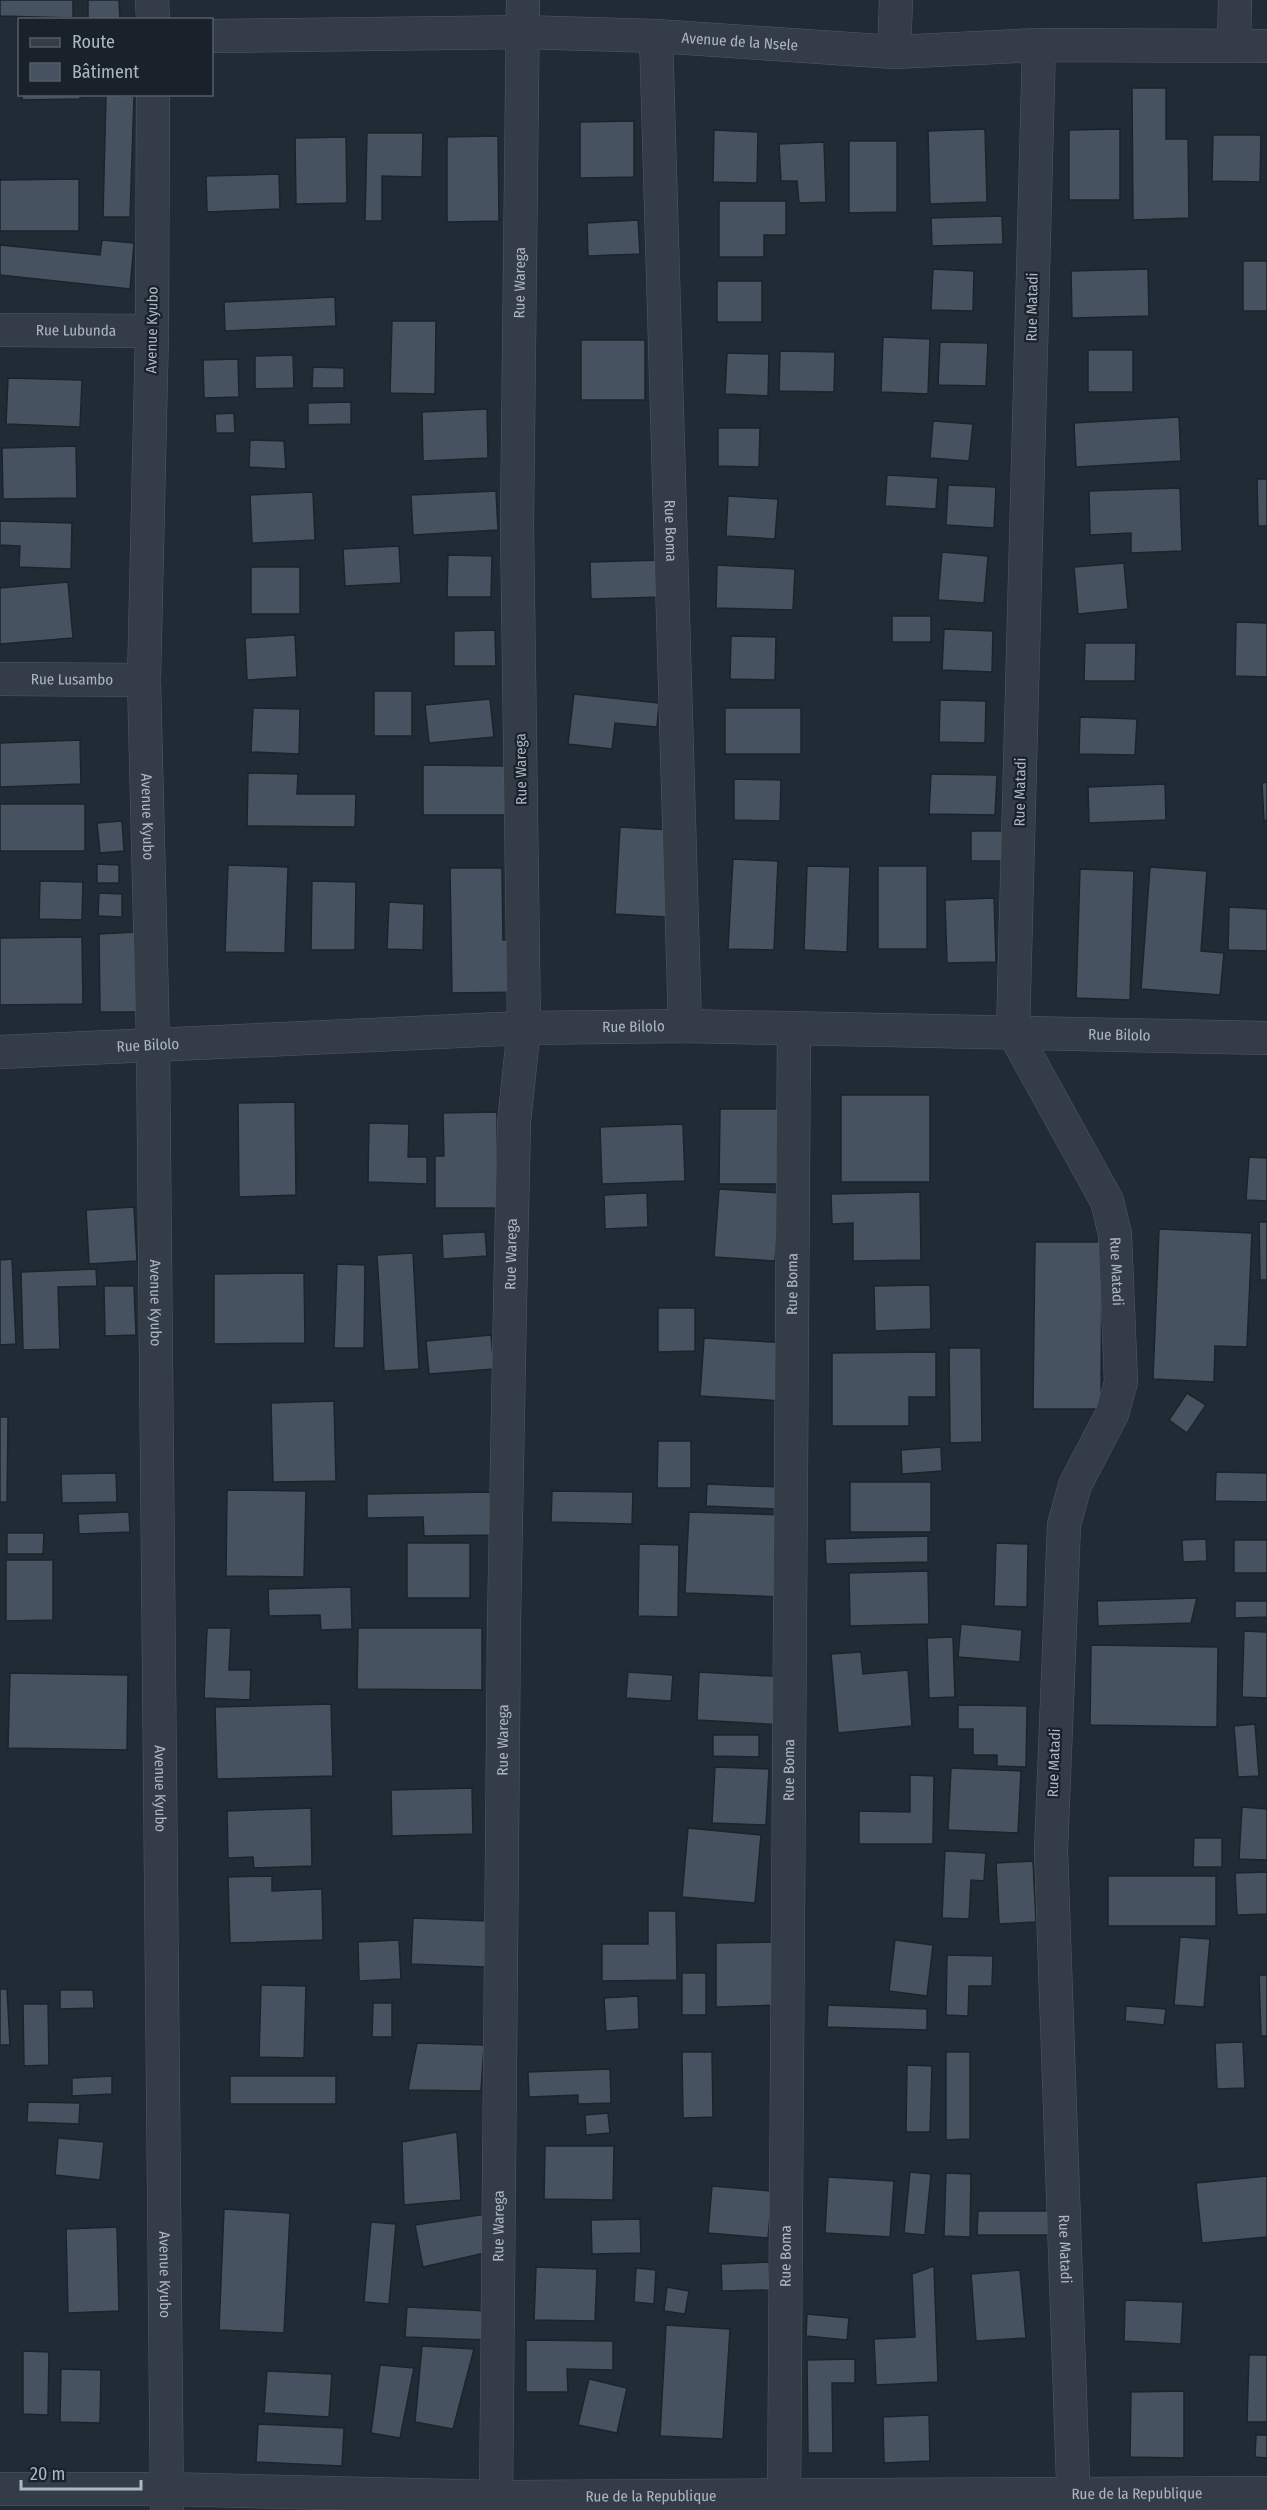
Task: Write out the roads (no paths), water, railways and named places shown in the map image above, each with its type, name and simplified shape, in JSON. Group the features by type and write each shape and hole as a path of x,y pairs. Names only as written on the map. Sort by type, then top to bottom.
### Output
{"street":[{"path":"152,0 153,18"},
{"name":"Rue Warega","path":"496,2503 504,1635 510,1305 514,1122 524,1028 517,525 523,0"},
{"path":"894,52 896,0"},
{"path":"1234,46 1235,0"},
{"name":"Avenue de la Nsele","path":"213,36 522,32 656,36 894,52 1039,45 1267,46"},
{"name":"Rue Boma","path":"656,36 685,1026"},
{"name":"Rue Matadi","path":"1039,45 1013,1031 1107,1201 1116,1234 1121,1382 1112,1414 1075,1485 1064,1525 1052,1804 1051,1851 1074,2502"},
{"name":"Avenue Kyubo","path":"153,96 153,331 144,680 153,1044 167,2499"},
{"name":"Rue Lubunda","path":"0,330 153,331"},
{"name":"Rue Lusambo","path":"0,679 144,680"},
{"name":"Rue Bilolo","path":"0,1052 524,1028 685,1026 1267,1038"},
{"name":"Rue Boma","path":"784,2502 794,1030"},
{"name":"Rue de la Republique","path":"0,2489 167,2499 496,2503 1074,2502 1267,2493"}]}
